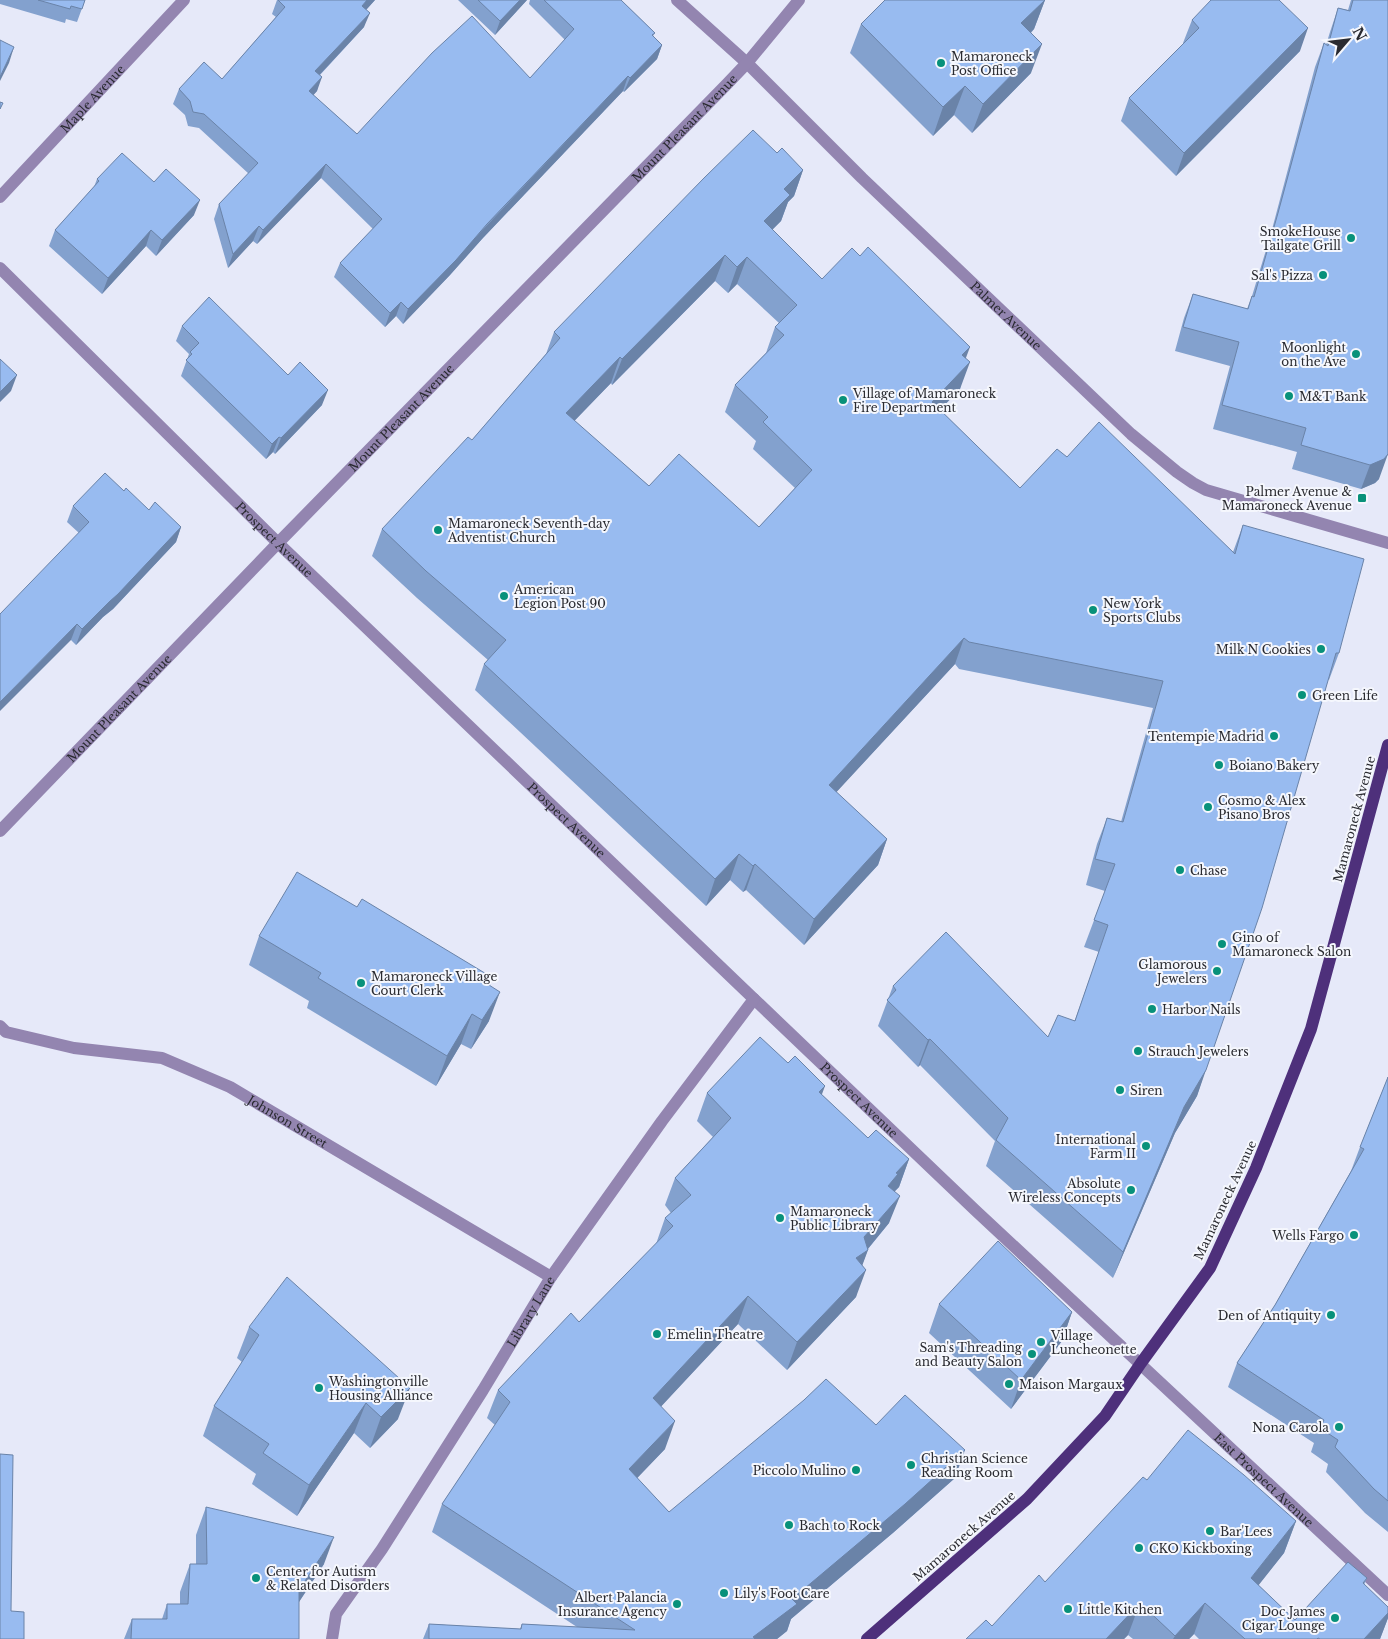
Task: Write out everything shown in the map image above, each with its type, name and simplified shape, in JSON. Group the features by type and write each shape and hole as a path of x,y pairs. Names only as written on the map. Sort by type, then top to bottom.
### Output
{"main road":[{"name":"Mamaroneck Avenue","path":"867,1639 1027,1499 1105,1416 1210,1268 1256,1168 1311,1029 1388,745"}],"street":[{"name":"Maple Avenue","path":"0,198 184,0"},
{"name":"Palmer Avenue","path":"677,0 747,63 862,178 1131,434 1192,483 1206,490 1388,543"},
{"name":"Mount Pleasant Avenue","path":"0,831 747,63 799,0"},
{"name":"Prospect Avenue","path":"0,268 278,544 975,1210 1141,1363"},
{"name":"Library Lane","path":"332,1639 336,1614 382,1549 484,1390 551,1277 662,1120 754,999"},
{"name":"Johnson Street","path":"0,1026 6,1032 74,1048 162,1058 230,1087 551,1277"},
{"name":"East Prospect Avenue","path":"1141,1363 1388,1595"}],"building":[{"path":"38,0 85,0 82,9 71,6 70,9"},
{"path":"278,0 367,0 362,6 370,13 315,71 322,77 309,91 357,134 432,53 472,16 530,78 574,29 544,0 621,0 655,33 652,35 662,45 630,78 628,76 408,309 401,302 390,313 340,263 382,219 326,164 263,230 259,226 233,254 219,204 258,163 204,114 193,112 190,101 179,89 204,62 222,79 285,7"},
{"path":"478,0 520,0 500,21"},
{"name":"Mamaroneck Post Office","path":"885,0 1045,0 1021,23 1042,44 983,104 965,86 943,107 861,24"},
{"path":"1211,0 1279,0 1308,28 1184,153 1129,98 1199,28 1192,20"},
{"path":"1353,0 1388,0 1388,454 1384,459 1370,465 1301,445 1306,428 1222,405 1239,342 1183,327 1193,294 1248,309 1252,296 1254,297 1278,213 1324,43 1328,46 1338,8 1350,11"},
{"path":"0,40 14,47 0,77"},
{"path":"753,130 777,153 782,148 803,170 784,189 790,195 764,221 822,279 852,248 860,256 868,247 970,347 962,355 970,362 932,402 1020,488 1057,449 1067,457 1099,422 1235,554 1243,525 1364,559 1339,653 1336,653 1262,908 1206,1070 1184,1107 1123,1252 996,1140 1008,1118 930,1039 928,1040 887,1000 896,990 893,986 946,932 1048,1037 1058,1015 1075,1021 1108,925 1094,920 1115,864 1095,859 1107,818 1123,822 1163,681 969,642 964,638 829,785 887,839 814,919 755,864 753,866 739,854 715,879 484,664 506,640 426,571 382,529 468,437 472,440 560,338 554,332","holes":["725,255 737,267 747,257 797,305 775,327 784,335 735,385 768,417 763,422 812,470 759,527 679,454 649,486 566,413 620,357 622,359"]},
{"path":"122,153 154,182 166,169 200,200 162,240 151,230 108,278 55,230 99,181 97,179"},
{"path":"209,297 288,375 300,362 328,390 281,438 279,437 272,444 186,360 192,354 190,352 199,343 182,326"},
{"path":"0,359 17,375 0,392"},
{"path":"105,473 124,491 126,488 149,510 155,502 181,527 82,629 77,624 0,702 0,614 89,522 73,506"},
{"name":"Mamaroneck Village Court Clerk","path":"297,872 357,907 362,899 493,978 489,985 500,992 482,1020 472,1014 447,1056 318,978 321,973 259,936"},
{"path":"760,1037 788,1063 795,1056 825,1086 819,1092 868,1138 876,1130 909,1159 896,1173 898,1174 888,1186 900,1196 864,1237 868,1250 856,1258 866,1270 797,1342 748,1296 653,1398 675,1421 629,1469 669,1512 804,1400 826,1379 876,1425 905,1395 965,1450 905,1504 792,1599 797,1604 753,1637 754,1639 429,1639 429,1624 521,1629 522,1624 635,1630 442,1504 510,1402 498,1390 571,1313 579,1322 673,1226 665,1218 691,1195 675,1178 731,1118 707,1093"},
{"path":"1388,1077 1388,1501 1374,1489 1335,1447 1338,1440 1320,1428 1324,1420 1237,1363 1275,1305 1364,1149 1360,1147"},
{"path":"998,1241 1072,1312 1021,1380 939,1304"},
{"path":"287,1277 410,1388 381,1417 366,1403 309,1485 263,1453 269,1444 214,1406 259,1335 249,1327"},
{"path":"1188,1430 1244,1475 1296,1521 1251,1578 1295,1620 1348,1562 1367,1578 1363,1583 1388,1607 1388,1613 1364,1639 1245,1639 1205,1603 1175,1636 1140,1603 1106,1639 966,1639 986,1620 992,1626 1039,1575 1045,1582 1143,1477 1147,1480"},
{"path":"0,1454 13,1455 11,1611 24,1612 24,1639 0,1639"},
{"path":"206,1507 334,1537 299,1590 299,1639 131,1639 132,1619 167,1619 167,1604 188,1604 190,1564 207,1564"}],"place":[{"name":"Mamaroneck Post Office","path":"941,63"},
{"name":"SmokeHouse Tailgate Grill","path":"1351,238"},
{"name":"Sal's Pizza","path":"1323,275"},
{"name":"Moonlight on the Ave","path":"1356,354"},
{"name":"M&T Bank","path":"1289,396"},
{"name":"Village of Mamaroneck Fire Department","path":"843,400"},
{"name":"Palmer Avenue & Mamaroneck Avenue","path":"1362,498"},
{"name":"Mamaroneck Seventh-day Adventist Church","path":"438,530"},
{"name":"American Legion Post 90","path":"504,596"},
{"name":"New York Sports Clubs","path":"1093,610"},
{"name":"Milk N Cookies","path":"1321,649"},
{"name":"Green Life","path":"1302,695"},
{"name":"Tentempie Madrid","path":"1274,736"},
{"name":"Boiano Bakery","path":"1219,765"},
{"name":"Cosmo & Alex Pisano Bros","path":"1208,807"},
{"name":"Chase","path":"1180,870"},
{"name":"Gino of Mamaroneck Salon","path":"1222,944"},
{"name":"Glamorous Jewelers","path":"1217,971"},
{"name":"Mamaroneck Village Court Clerk","path":"361,983"},
{"name":"Harbor Nails","path":"1152,1009"},
{"name":"Strauch Jewelers","path":"1138,1051"},
{"name":"Siren","path":"1120,1090"},
{"name":"International Farm II","path":"1146,1146"},
{"name":"Absolute Wireless Concepts","path":"1131,1190"},
{"name":"Mamaroneck Public Library","path":"780,1218"},
{"name":"Wells Fargo","path":"1354,1235"},
{"name":"Den of Antiquity","path":"1331,1315"},
{"name":"Emelin Theatre","path":"657,1334"},
{"name":"Village Luncheonette","path":"1041,1342"},
{"name":"Sam's Threading and Beauty Salon","path":"1032,1354"},
{"name":"Maison Margaux","path":"1009,1384"},
{"name":"Washingtonville Housing Alliance","path":"319,1388"},
{"name":"Nona Carola","path":"1339,1427"},
{"name":"Christian Science Reading Room","path":"911,1465"},
{"name":"Piccolo Mulino","path":"856,1470"},
{"name":"Bach to Rock","path":"789,1525"},
{"name":"Bar'Lees","path":"1210,1531"},
{"name":"CKO Kickboxing","path":"1139,1548"},
{"name":"Center for Autism & Related Disorders","path":"256,1578"},
{"name":"Lily's Foot Care","path":"724,1593"},
{"name":"Albert Palancia Insurance Agency","path":"677,1604"},
{"name":"Little Kitchen","path":"1068,1609"},
{"name":"Doc James Cigar Lounge","path":"1335,1618"}]}
